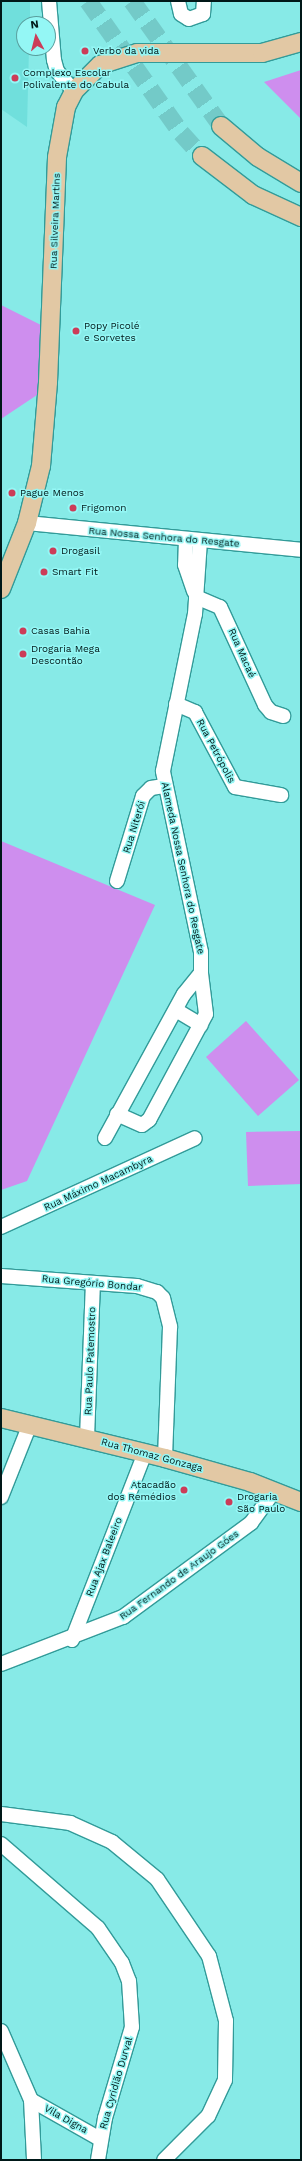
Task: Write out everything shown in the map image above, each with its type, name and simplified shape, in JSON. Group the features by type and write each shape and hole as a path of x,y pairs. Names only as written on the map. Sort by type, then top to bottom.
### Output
{"main road":[{"name":"Rua Silveira Martins","path":"1,589 27,523 45,434 57,157 66,107 74,91 100,65 136,53 262,53 301,42"},
{"path":"221,126 258,157 301,183"},
{"path":"202,156 253,195 301,218"},
{"name":"Rua Thomaz Gonzaga","path":"1,1418 165,1458 274,1491 301,1502"}],"street":[{"path":"49,1 54,60 57,71 74,91"},
{"path":"178,1 181,14 190,19 203,14 204,1"},
{"name":"Rua Nossa Senhora do Resgate","path":"27,523 301,550"},
{"name":"Alameda Nossa Senhora do Resgate","path":"186,539 185,565 196,597"},
{"name":"Alameda Nossa Senhora do Resgate","path":"117,1114 136,1124 146,1124 201,1025 208,1006 201,973 201,952 164,786 165,760 196,597 200,540"},
{"name":"Rua Macaé","path":"196,597 220,607 265,705 271,712 283,716"},
{"name":"Rua Petrópolis","path":"176,704 195,712 235,787 281,795"},
{"name":"Rua Niterói","path":"117,881 143,796 152,788 164,786"},
{"path":"105,1138 176,1010 201,973"},
{"path":"176,1010 201,1025"},
{"name":"Rua Máximo Macambyra","path":"1,1227 195,1138"},
{"name":"Rua Gregório Bondar","path":"1,1276 149,1289 164,1298 167,1306 170,1373 165,1458"},
{"name":"Rua Paulo Patemostro","path":"87,1438 94,1283"},
{"path":"1,1497 30,1424"},
{"name":"Rua Ajax Baleeiro","path":"72,1640 145,1453"},
{"name":"Rua Fernando de Araujo Góes","path":"1,1664 101,1629 143,1604 251,1523 274,1491"},
{"path":"1,1814 70,1823 112,1842 157,1880 209,1956 226,2021 225,2080 208,2116 164,2160"},
{"name":"Rua Cyridião Durval","path":"1,1844 88,1918 112,1946 128,1981 132,2027 100,2139 98,2160"},
{"path":"1,2031 31,2100 34,2160"},
{"name":"Vila Digna","path":"31,2100 100,2139"}],"shaded area":[{"name":"Complexo Escolar Polivalente do Cabula","path":"1,1 30,1 30,16 16,16 16,56 29,56 27,127 1,109"},
{"path":"301,70 301,119 264,82"},
{"path":"1,305 49,329 46,389 1,419"},
{"path":"1,841 155,905 27,1181 1,1190"},
{"path":"246,1021 299,1080 258,1116 206,1057"},
{"path":"301,1131 301,1184 248,1186 246,1132"}],"tunnel":[{"path":"88,1 181,133 202,156"},
{"path":"132,1 221,126"}],"place":[{"name":"Verbo da vida","path":"85,51"},
{"name":"Complexo Escolar Polivalente do Cabula","path":"15,78"},
{"name":"Popy Picolé e Sorvetes","path":"76,331"},
{"name":"Pague Menos","path":"12,493"},
{"name":"Frigomon","path":"73,508"},
{"name":"Drogasil","path":"53,551"},
{"name":"Smart Fit","path":"44,572"},
{"name":"Casas Bahia","path":"23,631"},
{"name":"Drogaria Mega Descontão","path":"23,654"},
{"name":"Atacadão dos Remédios","path":"184,1490"},
{"name":"Drogaria São Paulo","path":"229,1502"}]}
